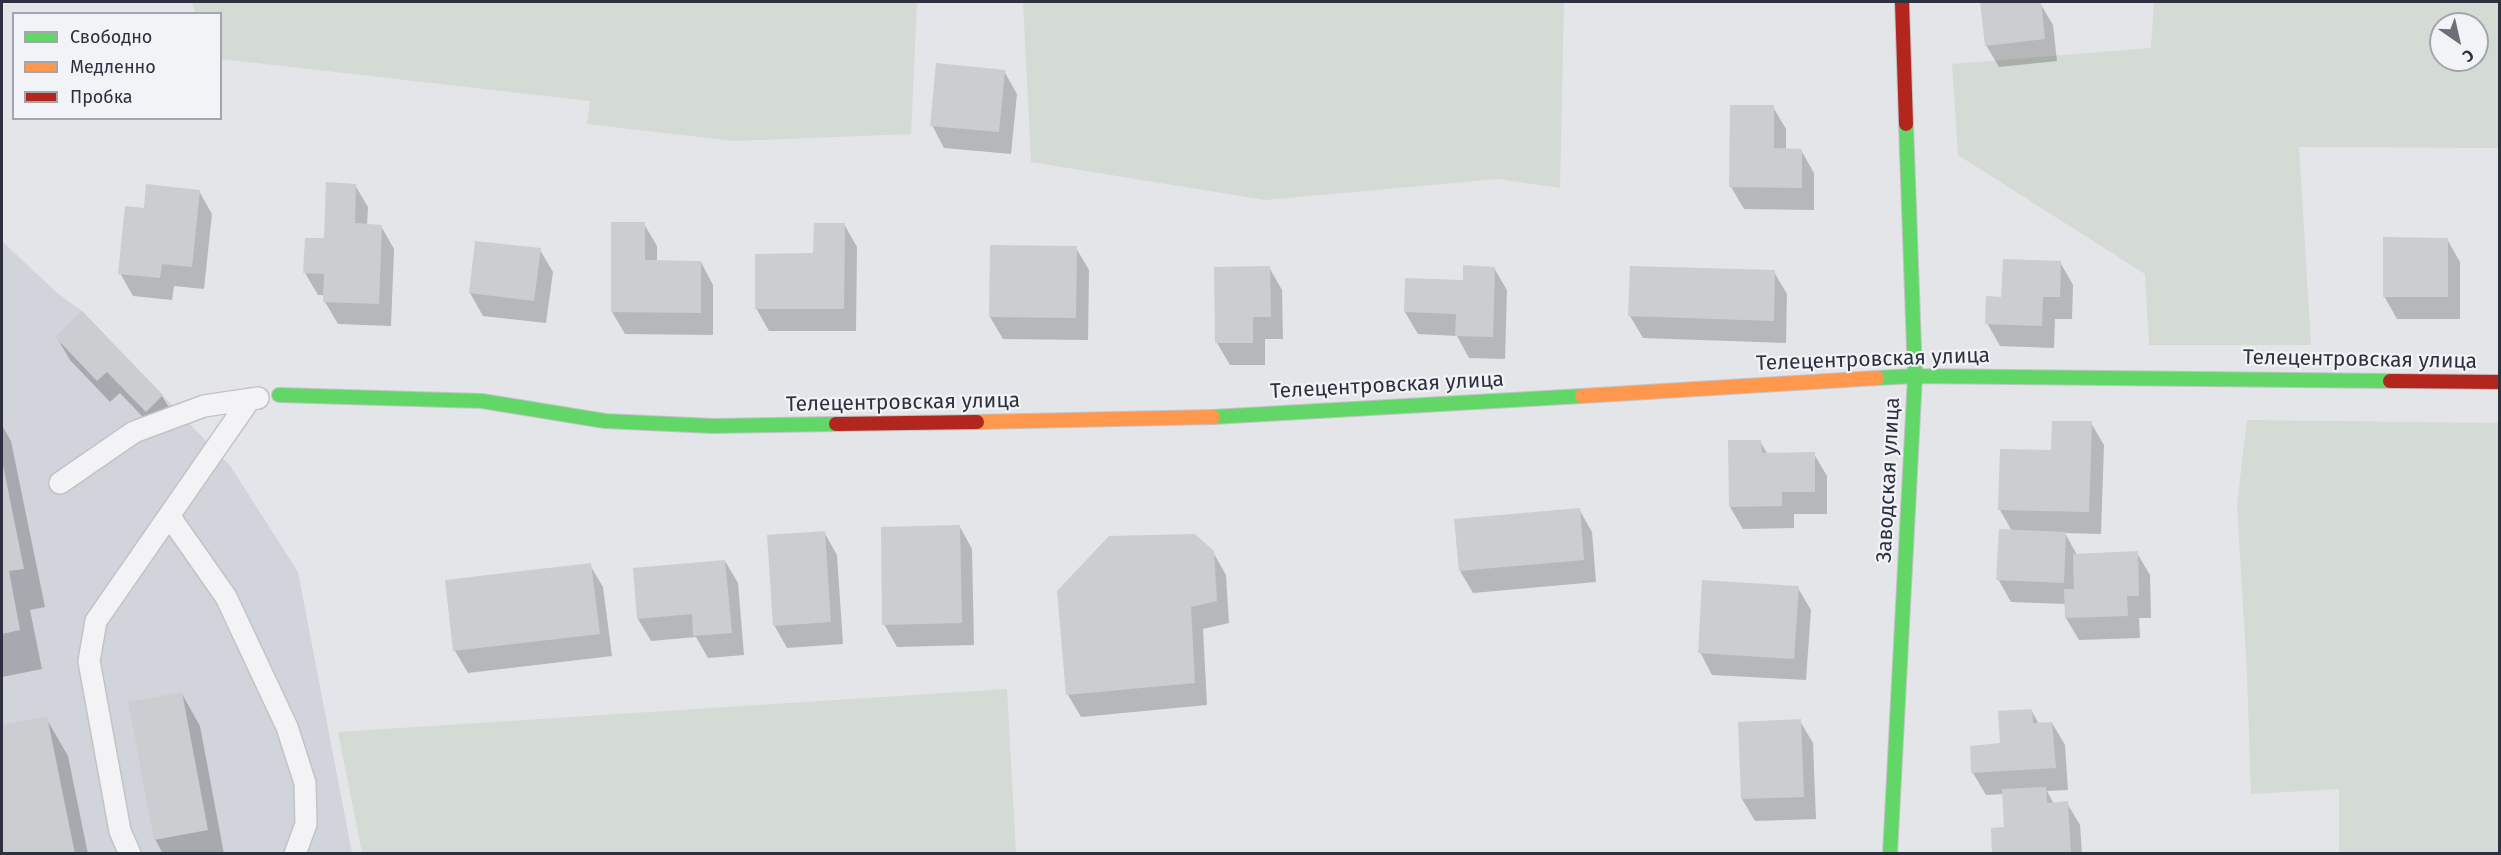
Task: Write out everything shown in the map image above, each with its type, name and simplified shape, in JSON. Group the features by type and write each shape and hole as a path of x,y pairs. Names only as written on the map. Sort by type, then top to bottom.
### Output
{"street":[{"name":"Заводская улица","path":"1890,854 1915,376 1902,2"},
{"name":"Телецентровская улица","path":"279,395 482,401 605,421 713,426 1187,419 1915,376 2499,382"}],"lane":[{"path":"60,483 134,432 204,406 279,395"},
{"path":"130,854 120,831 89,661 96,621 250,399"},
{"path":"170,517 226,597 287,727 305,783 306,824 295,854"}],"shaded area":[{"path":"192,2 917,2 911,134 734,141 587,124 590,101 222,59 222,12 195,12"},
{"path":"1023,2 1564,2 1560,188 1498,179 1265,200 1031,162"},
{"path":"2154,2 2499,2 2499,148 2299,147 2311,345 2149,345 2145,274 1958,155 1952,64 2151,48"},
{"path":"2,241 57,293 82,311 231,467 298,572 352,853 2,853"},
{"path":"2247,420 2499,423 2499,853 2339,853 2339,789 2251,794 2237,504"},
{"path":"1007,689 1016,853 362,853 338,732"}],"building":[{"path":"1980,2 2041,2 2045,39 1985,46"},
{"path":"936,63 1005,70 999,132 930,126"},
{"path":"1730,105 1774,105 1774,148 1802,149 1802,188 1729,187"},
{"path":"326,182 356,184 355,223 382,225 379,304 323,302 324,274 303,273 305,238 324,238"},
{"path":"146,184 200,190 192,267 162,264 160,278 118,274 125,206 144,208"},
{"path":"611,222 645,222 645,260 701,261 701,313 611,312"},
{"path":"814,223 845,223 844,309 755,309 755,254 813,253"},
{"path":"2383,237 2448,238 2448,297 2383,297"},
{"path":"475,241 541,248 534,301 469,293"},
{"path":"990,245 1077,246 1076,318 989,317"},
{"path":"2003,259 2061,261 2060,297 2043,297 2042,326 1985,324 1986,296 2001,297"},
{"path":"1463,265 1495,267 1493,337 1455,336 1456,314 1404,312 1405,278 1463,280"},
{"path":"1270,266 1271,317 1253,317 1253,343 1215,343 1214,267"},
{"path":"1630,266 1775,270 1774,321 1628,316"},
{"path":"82,311 163,395 146,412 107,372 97,381 55,337"},
{"path":"2052,421 2092,421 2089,512 1998,510 2000,449 2051,450"},
{"path":"1728,440 1761,440 1762,453 1815,452 1815,492 1782,492 1782,506 1729,507"},
{"path":"3,465 24,569 9,571 20,630 2,634"},
{"path":"1580,508 1584,560 1459,571 1454,519"},
{"path":"960,525 962,623 882,625 881,527"},
{"path":"1999,529 2066,532 2064,583 1996,580"},
{"path":"825,531 831,622 773,626 767,535"},
{"path":"1195,534 1214,551 1217,601 1191,607 1195,683 1066,695 1057,591 1109,536"},
{"path":"2138,551 2139,596 2127,596 2128,616 2065,618 2064,589 2074,589 2073,554"},
{"path":"725,560 732,633 693,636 692,614 637,619 633,568"},
{"path":"591,563 600,634 453,651 445,580"},
{"path":"1702,580 1799,586 1794,659 1698,653"},
{"path":"182,692 208,830 154,840 128,702"},
{"path":"2032,709 2033,723 2052,722 2056,768 1971,773 1970,746 2000,743 1998,711"},
{"path":"47,716 75,854 2,854 2,725"},
{"path":"1801,719 1804,797 1741,799 1738,722"},
{"path":"2046,787 2047,803 2068,801 2071,854 1992,854 1991,828 2004,827 2002,789"}],"traffic: fast":[{"path":"1890,854 1915,376 1906,124"},
{"path":"1877,378 1915,376 2390,381"},
{"path":"279,395 482,401 605,421 713,426 836,424"},
{"path":"1213,417 1582,396"}],"traffic: slow":[{"path":"1582,396 1877,378"},
{"path":"977,422 1213,417"}],"traffic: jam":[{"path":"1902,2 1906,124"},
{"path":"2390,381 2500,382"},
{"path":"836,424 977,422"}]}
